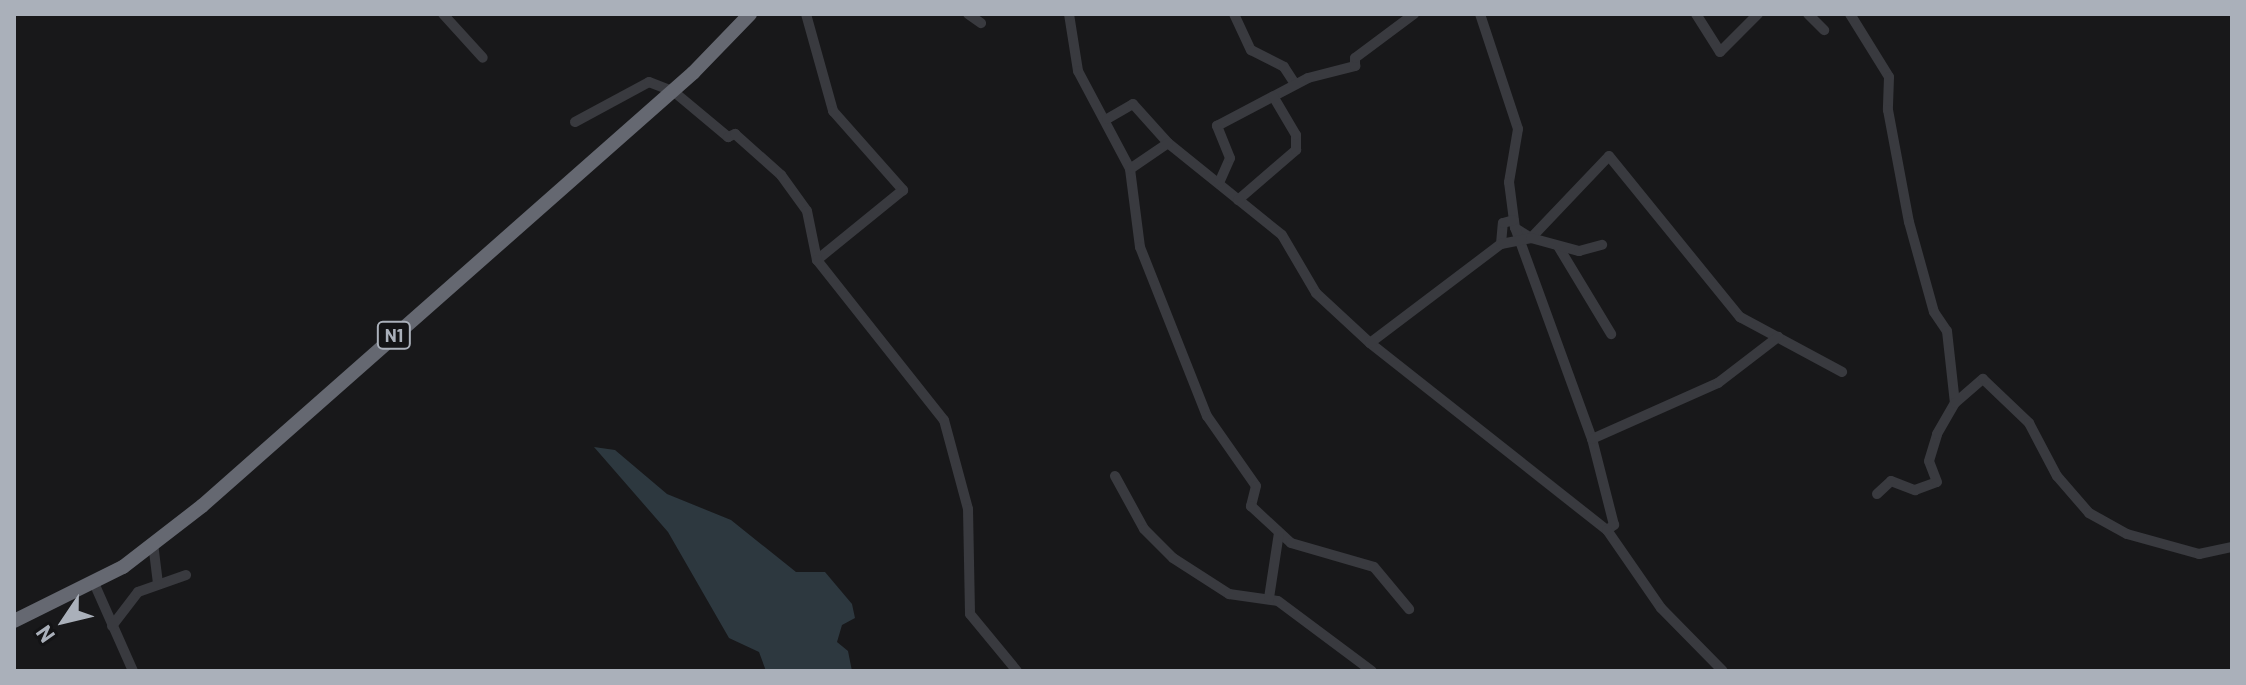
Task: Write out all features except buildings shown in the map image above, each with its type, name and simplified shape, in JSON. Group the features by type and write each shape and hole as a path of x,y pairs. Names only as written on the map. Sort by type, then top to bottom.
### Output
{"highway":[{"name":"N1","path":"14,621 94,583 153,543 673,91 750,14"}],"street":[{"path":"443,14 483,58"},
{"path":"806,14 833,111 903,190 817,260"},
{"path":"968,14 981,23"},
{"path":"1069,14 1078,71 1107,119 1130,169 1140,247 1207,416 1256,486 1251,506 1279,533 1315,555 1374,567 1409,609"},
{"path":"1234,14 1251,50 1284,67 1295,84"},
{"path":"1219,183 1230,158 1217,126 1295,84 1355,66 1414,14"},
{"path":"1480,14 1518,129 1509,182 1520,231 1592,439 1614,525 1607,530"},
{"path":"1696,14 1720,52 1758,14"},
{"path":"1808,14 1824,30"},
{"path":"1850,14 1889,77 1888,110 1909,222 1934,312 1947,331 1955,403"},
{"path":"575,122 649,82 673,91 781,175 807,211 817,260 944,420 968,509 970,614 1017,671"},
{"path":"1238,200 1296,150 1296,135 1273,96"},
{"path":"1107,119 1133,104 1168,143 1282,235 1316,293 1370,343 1607,530 1661,608 1723,671"},
{"path":"1130,169 1168,143"},
{"path":"1370,343 1520,231 1609,156 1740,317 1842,372"},
{"path":"1501,244 1503,223 1558,246 1579,251 1602,245"},
{"path":"1558,246 1611,334"},
{"path":"1592,439 1718,383 1778,337"},
{"path":"1877,494 1891,481 1915,490 1937,482 1931,449 1955,403 1989,381 2029,423 2082,505 2120,531 2199,554 2232,547"},
{"path":"1115,476 1144,529 1173,558 1229,594 1269,598 1372,671"},
{"path":"1269,598 1279,533"},
{"path":"153,543 158,582"},
{"path":"112,626 138,592 158,582 186,575"},
{"path":"94,583 129,669"}],"shaded area":[{"path":"594,447 615,450 667,494 731,520 796,572 825,572 852,604 855,618 842,625 837,642 848,651 852,671 766,671 759,652 729,638 668,532"}]}
